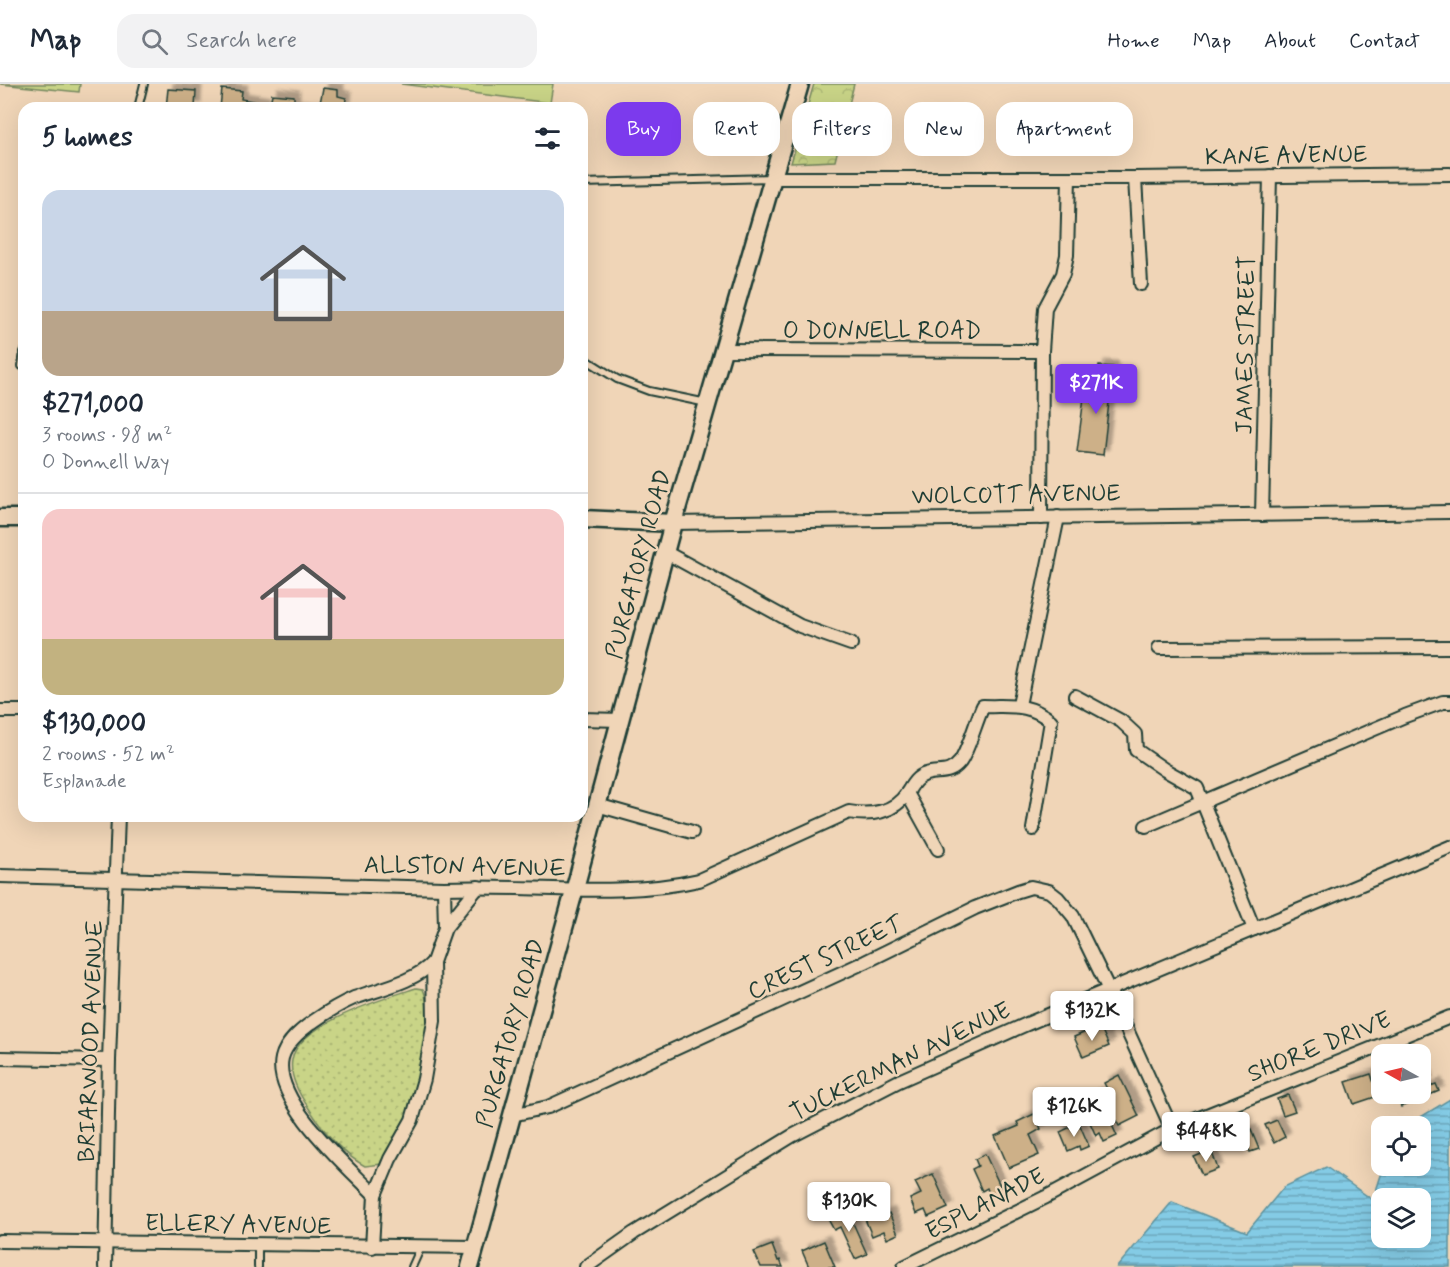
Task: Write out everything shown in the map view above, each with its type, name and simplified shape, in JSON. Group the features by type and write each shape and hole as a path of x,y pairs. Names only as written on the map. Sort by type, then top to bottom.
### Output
{"street":[{"name":"PURGATORY ROAD","path":"470,1267 673,523 800,84"},
{"name":"KANE AVENUE","path":"773,178 1136,178 1450,174"},
{"name":"JAMES STREET","path":"1262,514 1270,176"},
{"path":"1041,518 1042,351 1045,308 1064,274 1067,255 1069,178"},
{"path":"1136,178 1141,284"},
{"name":"O DONNELL ROAD","path":"723,350 1042,351"},
{"name":"WOLCOTT AVENUE","path":"588,519 673,523 1450,512"},
{"path":"0,518 18,518"},
{"path":"1034,829 1052,721 1019,705 1058,518"},
{"path":"665,552 800,626 851,644"},
{"path":"1159,648 1450,647"},
{"path":"1076,696 1121,721 1135,734 1136,750 1197,788 1254,929"},
{"path":"1146,826 1405,716 1443,702 1450,702"},
{"name":"ALLSTON AVENUE","path":"0,876 444,888 648,889 699,880 849,812 864,815 886,809 897,803 907,794 912,783 926,774 942,773 960,762 983,706 1019,705"},
{"path":"0,711 18,711"},
{"path":"588,719 620,720"},
{"path":"907,794 938,849"},
{"path":"597,804 692,832"},
{"name":"BRIARWOOD AVENUE","path":"105,1267 109,1060 118,822"},
{"name":"TUCKERMAN AVENUE","path":"586,1267 634,1233 801,1131 899,1081 1027,1023 1450,847"},
{"path":"372,1247 375,1195 390,1159 412,1120 424,1079 434,1021 433,962 445,928 478,887"},
{"name":"CREST STREET","path":"512,1115 548,1107 865,962 975,908 1031,887 1049,891 1073,916 1109,990"},
{"path":"444,888 445,928"},
{"path":"375,1195 307,1124 297,1109 281,1075 283,1056 287,1047 301,1031 331,1010 410,977 433,962"},
{"path":"1109,990 1172,1129"},
{"name":"SHORE DRIVE","path":"1172,1129 1450,1017"},
{"path":"0,1058 109,1060"},
{"name":"ESPLANADE","path":"904,1267 1046,1197 1172,1129"},
{"name":"ELLERY AVENUE","path":"0,1241 475,1247"}],"lane":[{"path":"140,102 144,84"},
{"name":"KANE AVENUE","path":"588,183 773,178"},
{"path":"588,361 617,379 649,391 708,403"},
{"path":"258,1245 258,1267"},
{"path":"412,1267 421,1247"}],"green space":[{"path":"0,84 80,84 79,92"},
{"path":"401,84 553,84 550,102"},
{"path":"814,84 854,84 850,102 809,102"},
{"path":"793,156 836,156 835,161 791,163"},
{"path":"416,988 423,989 427,1017 423,1056 415,1094 403,1128 382,1164 365,1166 341,1148 326,1132 301,1097 292,1073 292,1060 298,1047 309,1035 326,1024 365,1006"}],"water":[{"path":"1450,1099 1450,1267 1117,1267 1172,1202 1247,1232 1284,1187 1326,1167 1371,1199 1371,1248 1431,1248 1431,1188 1377,1188 1381,1176 1431,1176 1431,1116 1422,1116"}],"building":[{"path":"323,88 338,90 338,96 346,98 346,102 320,102"},
{"path":"168,89 196,91 195,102 167,102"},
{"path":"222,89 242,91 241,99 258,102 221,102"},
{"path":"272,94 294,96 294,102 270,102"},
{"path":"1099,366 1113,367 1103,455 1077,452 1084,397 1092,398 1093,392 1096,393"},
{"path":"1100,1026 1109,1046 1083,1057 1074,1037"},
{"path":"1371,1074 1371,1098 1354,1104 1346,1082"},
{"path":"1119,1075 1139,1116 1119,1126 1104,1096 1109,1093 1104,1083"},
{"path":"1436,1084 1439,1091 1431,1094 1431,1086"},
{"path":"1097,1093 1117,1136 1104,1142 1100,1133 1096,1136 1084,1109 1089,1106 1086,1099"},
{"path":"1288,1095 1295,1111 1283,1115 1277,1099"},
{"path":"1034,1114 1041,1129 1030,1135 1039,1155 1009,1168 995,1136 1019,1126 1017,1122"},
{"path":"1277,1120 1285,1137 1274,1143 1265,1125"},
{"path":"1228,1122 1235,1136 1225,1141 1218,1127"},
{"path":"1079,1123 1089,1146 1080,1150 1079,1146 1068,1151 1060,1132"},
{"path":"1251,1130 1259,1149 1250,1152 1243,1134"},
{"path":"1211,1150 1218,1169 1202,1175 1194,1157"},
{"path":"985,1154 1002,1190 990,1196 987,1188 982,1191 972,1169 978,1166 975,1159"},
{"path":"933,1174 948,1208 928,1217 925,1210 916,1214 910,1199 921,1194 915,1182"},
{"path":"869,1196 879,1218 889,1213 898,1234 887,1239 884,1231 872,1236 858,1202"},
{"path":"847,1210 867,1254 855,1259 840,1227 834,1230 828,1219"},
{"path":"824,1241 835,1267 809,1267 802,1251"},
{"path":"772,1245 783,1267 761,1267 754,1252"}]}
